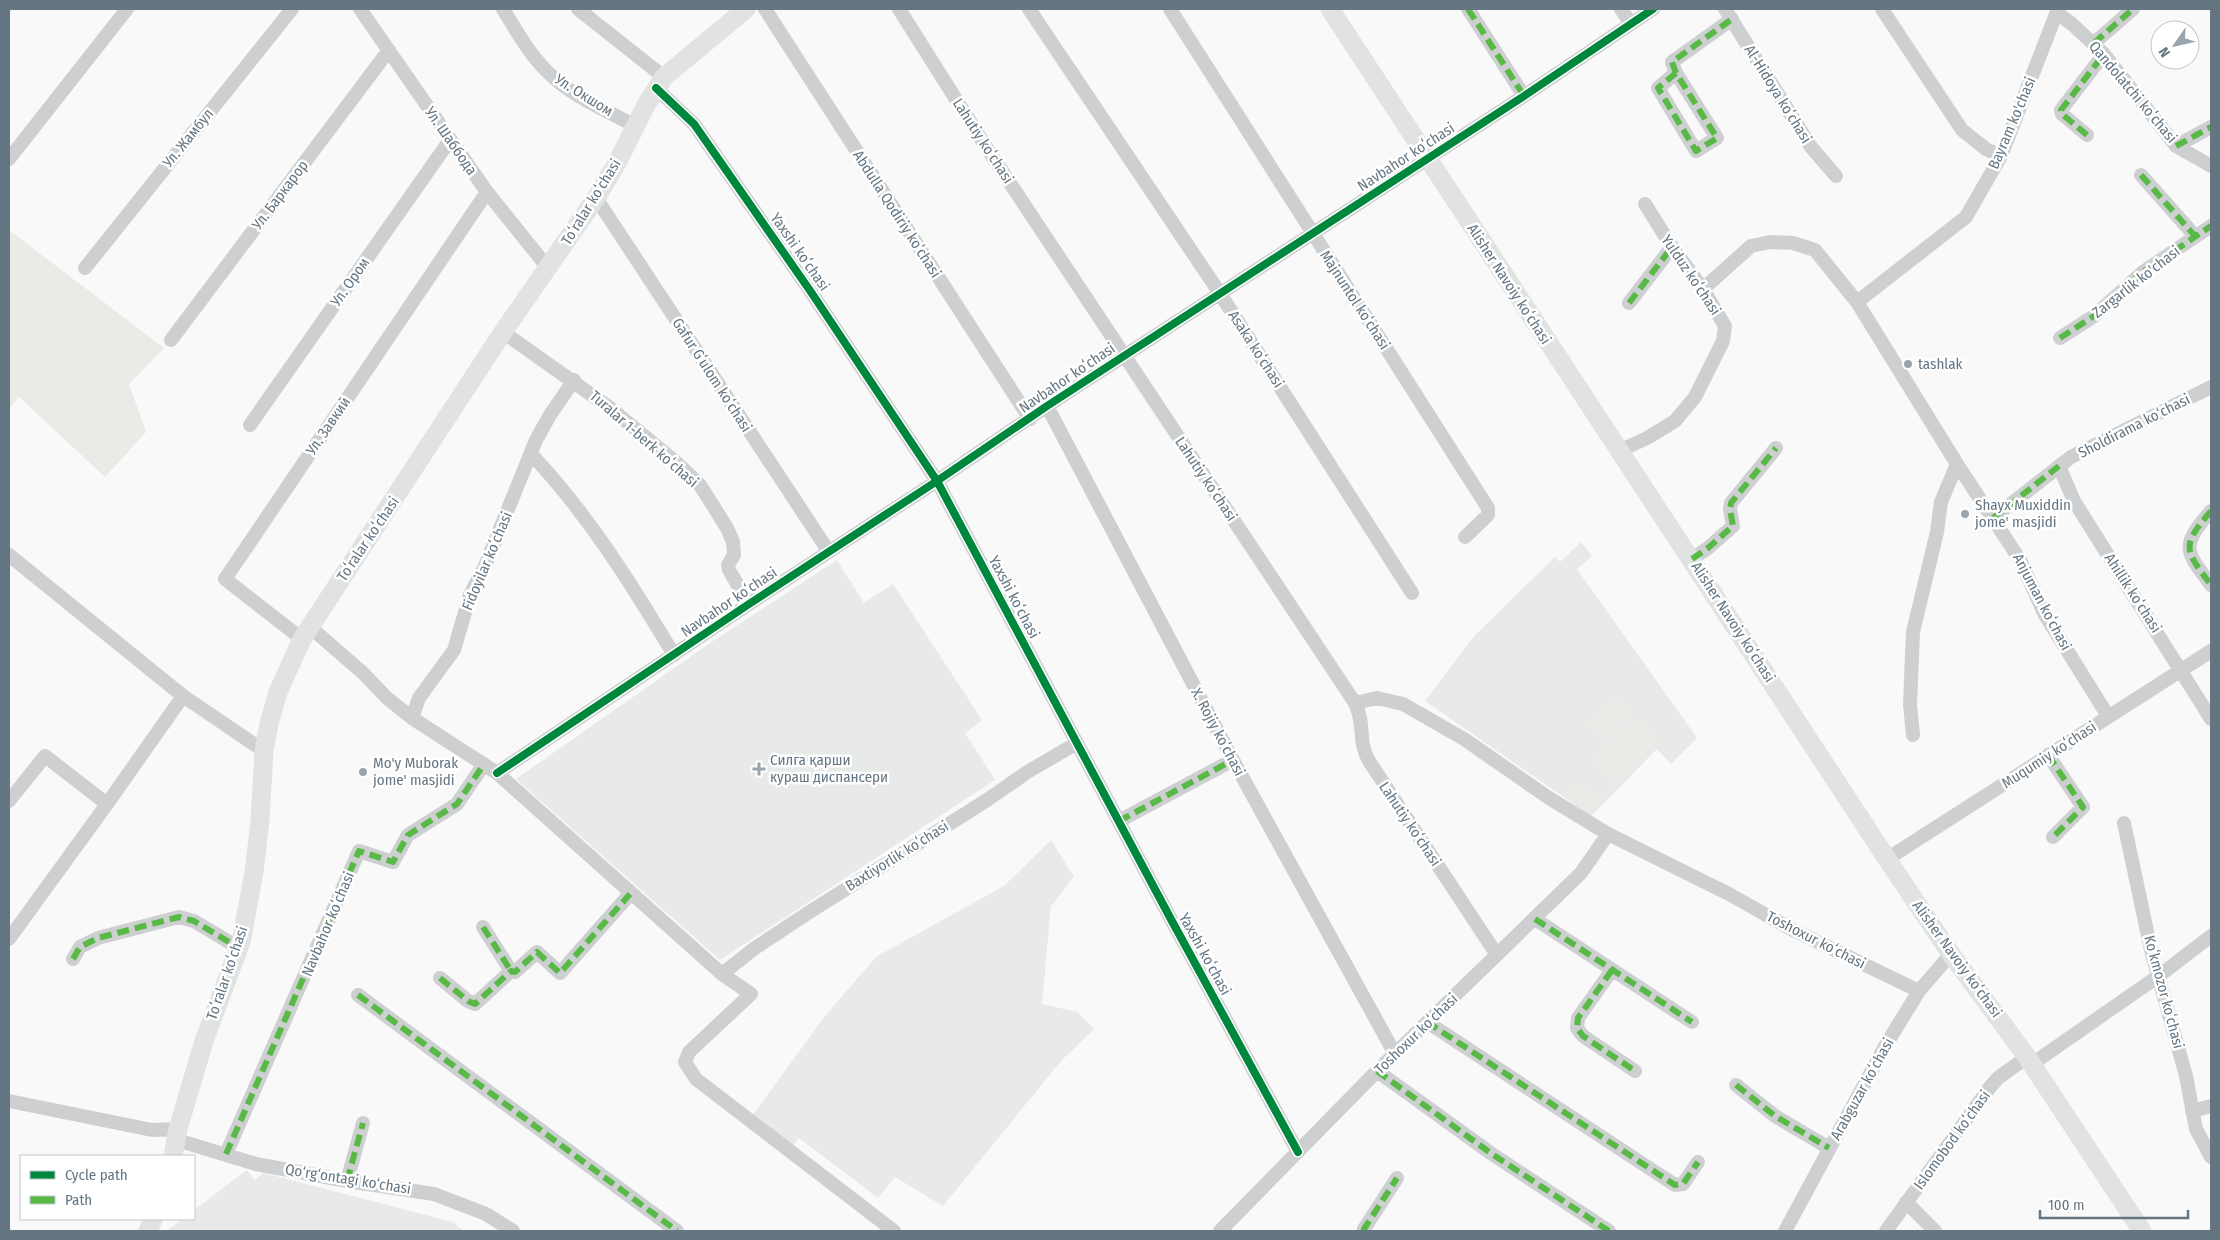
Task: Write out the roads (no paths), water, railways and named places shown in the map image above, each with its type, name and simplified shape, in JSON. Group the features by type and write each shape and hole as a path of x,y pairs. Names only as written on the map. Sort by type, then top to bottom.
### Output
{"main road":[{"name":"Toʻralar koʻchasi","path":"176,1142 204,1041 239,948 254,872 260,821 264,751 278,692 306,633 503,332 596,198 660,82 677,64 746,9"},
{"name":"Alisher Navoiy koʻchasi","path":"1330,9 1887,859 1951,954 2030,1060 2142,1231"}],"street":[{"path":"9,159 127,9"},
{"name":"Ул. Жамбул","path":"85,268 292,9"},
{"name":"Ул. Шаббода","path":"360,9 486,192 549,268"},
{"name":"Ул. Окшом","path":"502,9 541,65 553,78 636,126"},
{"name":"Yaxshi koʻchasi","path":"578,9 660,82 694,124 811,292 938,481 1298,1152"},
{"name":"Abdulla Qodiriy koʻchasi","path":"765,9 1030,419"},
{"name":"Lahutiy koʻchasi","path":"899,9 988,150 1355,703 1361,716 1362,746 1369,761 1497,955"},
{"name":"Asaka koʻchasi","path":"1030,9 1221,295 1412,593"},
{"name":"Majnuntol koʻchasi","path":"1170,9 1488,508 1488,515 1465,537"},
{"path":"1468,9 1524,96"},
{"path":"1621,9 1631,24"},
{"name":"Navbahor koʻchasi","path":"497,773 748,604 938,481 1047,406 1221,295 1653,9"},
{"path":"1882,9 1962,130 1986,149 2001,156"},
{"path":"2094,43 2133,9"},
{"name":"Bayram ko'chasi","path":"1857,302 1966,217 2001,156 2058,11"},
{"name":"Qandolatchi koʻchasi","path":"2058,11 2104,54 2176,146 2211,166"},
{"path":"1676,73 1658,88 1696,151 1717,138 1676,73 1672,62 1728,14"},
{"name":"Al-Hidoya koʻchasi","path":"1728,14 1811,147 1836,176"},
{"name":"Ул. Баркарор","path":"172,340 388,50"},
{"path":"2087,136 2062,114 2061,110 2104,54"},
{"path":"2176,146 2211,127"},
{"name":"Ул. Ором","path":"250,425 450,140"},
{"path":"2142,175 2195,236"},
{"name":"Ул. Завкий","path":"306,633 225,579 486,192"},
{"name":"Gafur Gʻulom koʻchasi","path":"596,198 829,552"},
{"name":"Yulduz koʻchasi","path":"1619,451 1647,438 1674,421 1695,396 1723,340 1725,326 1704,289 1672,247 1645,204"},
{"name":"Zargarlik ko'chasi","path":"2060,338 2094,316 2143,272 2211,226"},
{"name":"Anjuman koʻchasi","path":"1704,289 1751,246 1770,242 1792,243 1815,250 1857,302 2020,560 2045,614 2108,716"},
{"path":"1629,302 1672,247"},
{"name":"Turalar 1-berk koʻchasi","path":"503,332 574,380 671,458 700,485 727,528 733,542 734,555 728,565 729,570 748,604"},
{"name":"Fidoyilar koʻchasi","path":"412,718 419,698 454,650 470,595 485,566 530,454 550,415 574,380"},
{"name":"Sholdirama ko‘chasi","path":"1993,518 2071,458 2211,387"},
{"name":"X. Rojiy koʻchasi","path":"1047,406 1232,760 1395,1054"},
{"path":"1692,559 1733,526 1730,509 1731,503 1776,448"},
{"path":"530,454 550,475 600,538 674,655"},
{"path":"1913,735 1910,704 1913,632 1937,532 1941,502 1958,464"},
{"name":"Ahillik koʻchasi","path":"2059,466 2074,501 2182,670 2211,719"},
{"path":"2211,511 2196,529 2188,546 2190,557 2211,586"},
{"path":"9,555 183,696 264,751"},
{"path":"306,633 350,662 387,698 412,718 497,773 630,894 722,974 751,994 689,1052 686,1062 690,1071 696,1079 893,1231"},
{"name":"Muqumiy koʻchasi","path":"1887,859 2211,651"},
{"path":"9,939 183,696"},
{"name":"Toshoxur koʻchasi","path":"1355,703 1377,698 1403,704 1464,739 1549,798 1608,834 1729,894 1791,929 1919,991"},
{"name":"Baxtiyorlik koʻchasi","path":"722,974 755,948 800,918 987,800 1029,771 1077,743"},
{"path":"2048,755 2083,807 2053,837"},
{"path":"9,801 46,756 107,804"},
{"path":"1119,821 1232,760"},
{"name":"Navbahor koʻchasi","path":"226,1154 359,851 393,862 408,836 457,804 484,764"},
{"name":"Koʻkmozor koʻchasi","path":"2124,823 2151,950 2160,976 2186,1076 2196,1130 2211,1157"},
{"name":"Toshoxur koʻchasi","path":"1220,1231 1377,1071 1581,874 1608,834"},
{"path":"440,978 468,1001 475,1004 511,971 516,972 537,952 560,973 630,894"},
{"path":"72,958 80,947 98,938 179,917 194,921 239,948"},
{"path":"1535,919 1692,1022"},
{"path":"483,927 511,971"},
{"name":"Islomobod koʻchasi","path":"1886,1231 1998,1078 2030,1060 2160,976 2211,936"},
{"name":"Arabguzar koʻchasi","path":"1785,1231 1829,1148 1919,991 1951,954"},
{"path":"1612,970 1578,1018 1577,1028 1583,1036 1635,1071"},
{"path":"358,996 677,1231"},
{"path":"1427,1022 1675,1185 1683,1184 1698,1162"},
{"path":"1377,1071 1492,1154 1609,1231"},
{"path":"1736,1085 1775,1116 1829,1148"},
{"name":"Qo‘rg‘ontagi ko‘chasi","path":"9,1101 152,1130 176,1142 226,1154 256,1164 347,1181 434,1194 486,1214 513,1231"},
{"path":"2192,1111 2211,1106"},
{"path":"347,1181 363,1123"},
{"path":"1365,1231 1364,1228 1397,1178"},
{"path":"1906,1202 1936,1231"}],"place":[{"name":"tashlak","path":"1908,364"},
{"name":"Shayx Muxiddin jome' masjidi","path":"1965,514"},
{"name":"Силга қарши кураш диспансери","path":"759,769"},
{"name":"Mo'y Muborak jome' masjidi","path":"363,772"}]}
